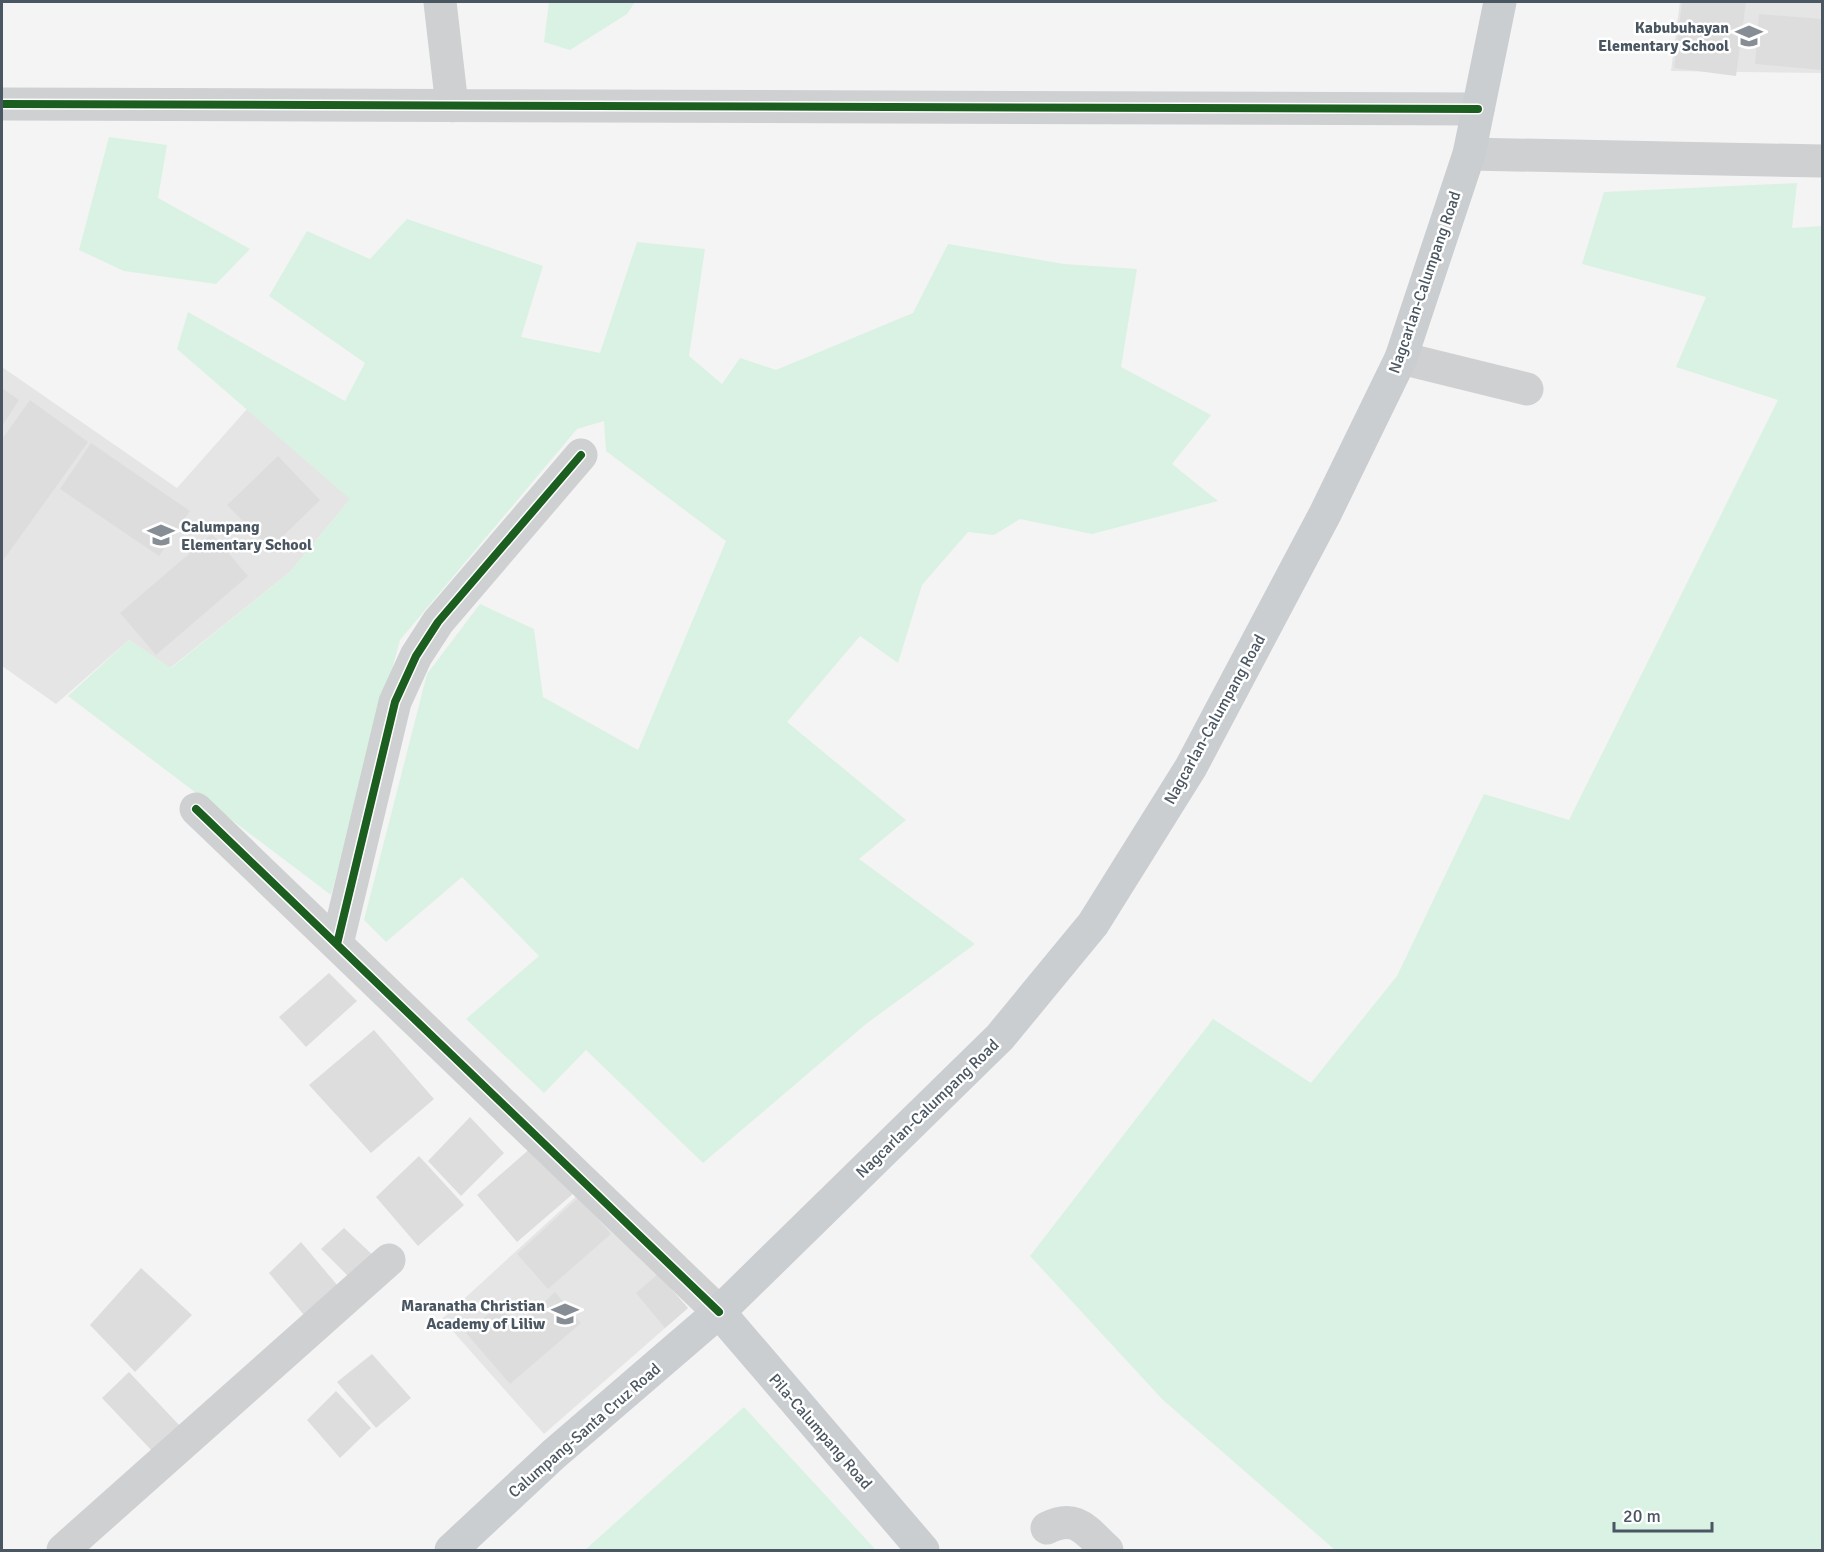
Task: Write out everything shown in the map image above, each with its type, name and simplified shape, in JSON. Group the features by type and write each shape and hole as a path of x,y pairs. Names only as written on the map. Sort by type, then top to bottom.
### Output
{"main road":[{"name":"Nagcarlan-Calumpang Road","path":"719,1312 1000,1037 1093,924 1191,767 1325,514 1401,358 1469,154 1500,2"},
{"name":"Calumpang-Santa Cruz Road","path":"451,1551 554,1454 719,1312"},
{"name":"Pila-Calumpang Road","path":"719,1312 923,1551"}],"street":[{"path":"440,2 453,106"},
{"path":"2,104 1478,109"},
{"path":"1469,154 1822,161"},
{"path":"1401,358 1527,389"},
{"path":"337,944 395,702 417,656 438,622 581,455"},
{"path":"196,808 719,1312"},
{"path":"63,1551 389,1260"},
{"path":"1047,1528 1063,1520 1078,1523 1107,1551"}],"shaded area":[{"name":"Kabubuhayan Elementary School","path":"1680,2 1822,2 1822,73 1671,71"},
{"name":"Calumpang Elementary School","path":"2,367 177,488 247,409 351,498 290,572 170,668 129,640 56,704 2,666"},
{"name":"Maranatha Christian Academy of Liliw","path":"583,1190 688,1308 544,1434 442,1319"}],"green space":[{"path":"549,2 635,2 627,14 570,50 544,42"},
{"path":"109,137 167,145 158,198 250,249 216,284 124,271 79,250"},
{"path":"1797,183 1792,228 1822,226 1822,1550 1335,1550 1163,1400 1030,1256 1213,1019 1311,1083 1397,976 1484,794 1569,820 1778,400 1676,367 1706,297 1582,264 1604,192"},
{"path":"407,219 543,266 521,337 600,353 637,242 705,249 689,356 722,384 740,358 776,370 913,313 948,244 1064,264 1137,269 1121,367 1211,415 1172,464 1218,501 1092,534 1020,519 994,535 968,532 922,585 898,663 860,636 787,722 906,820 859,859 975,944 866,1024 703,1163 586,1050 544,1093 466,1019 539,956 462,877 386,942 364,920 427,674 480,604 534,629 543,697 638,750 726,541 606,451 604,421 577,429 400,640 331,895 68,696 129,640 171,668 290,572 350,499 177,349 188,312 345,401 365,363 269,296 307,231 370,259"},
{"path":"744,1407 876,1550 585,1550"}],"building":[{"path":"1682,2 1746,2 1736,76 1674,68"},
{"path":"1759,14 1822,19 1822,70 1755,64"},
{"path":"2,388 19,400 2,426"},
{"path":"30,400 88,442 2,562 2,439"},
{"path":"91,443 190,511 159,556 60,489"},
{"path":"278,456 320,500 270,549 227,505"},
{"path":"212,534 248,576 156,655 120,613"},
{"path":"329,973 357,1001 306,1047 279,1017"},
{"path":"374,1030 434,1099 371,1153 309,1085"},
{"path":"470,1117 504,1153 461,1196 428,1161"},
{"path":"533,1146 574,1193 517,1242 477,1195"},
{"path":"419,1156 464,1205 418,1246 376,1197"},
{"path":"579,1197 611,1234 548,1289 517,1254"},
{"path":"344,1228 378,1260 355,1283 321,1249"},
{"path":"301,1242 343,1292 309,1321 269,1273"},
{"path":"141,1268 192,1315 135,1372 90,1325"},
{"path":"658,1274 688,1308 665,1328 636,1293"},
{"path":"555,1292 581,1323 510,1384 466,1333 499,1305 518,1326"},
{"path":"372,1354 411,1398 376,1428 337,1382"},
{"path":"129,1372 180,1426 154,1453 102,1398"},
{"path":"336,1391 371,1428 340,1458 307,1420"}],"cycle path":[{"path":"2,104 1478,109"},
{"path":"337,944 395,702 416,656 438,622 581,455"},
{"path":"196,809 719,1312"}],"place":[{"name":"Kabubuhayan Elementary School","path":"1749,36"},
{"name":"Calumpang Elementary School","path":"161,535"},
{"name":"Maranatha Christian Academy of Liliw","path":"565,1314"}]}
